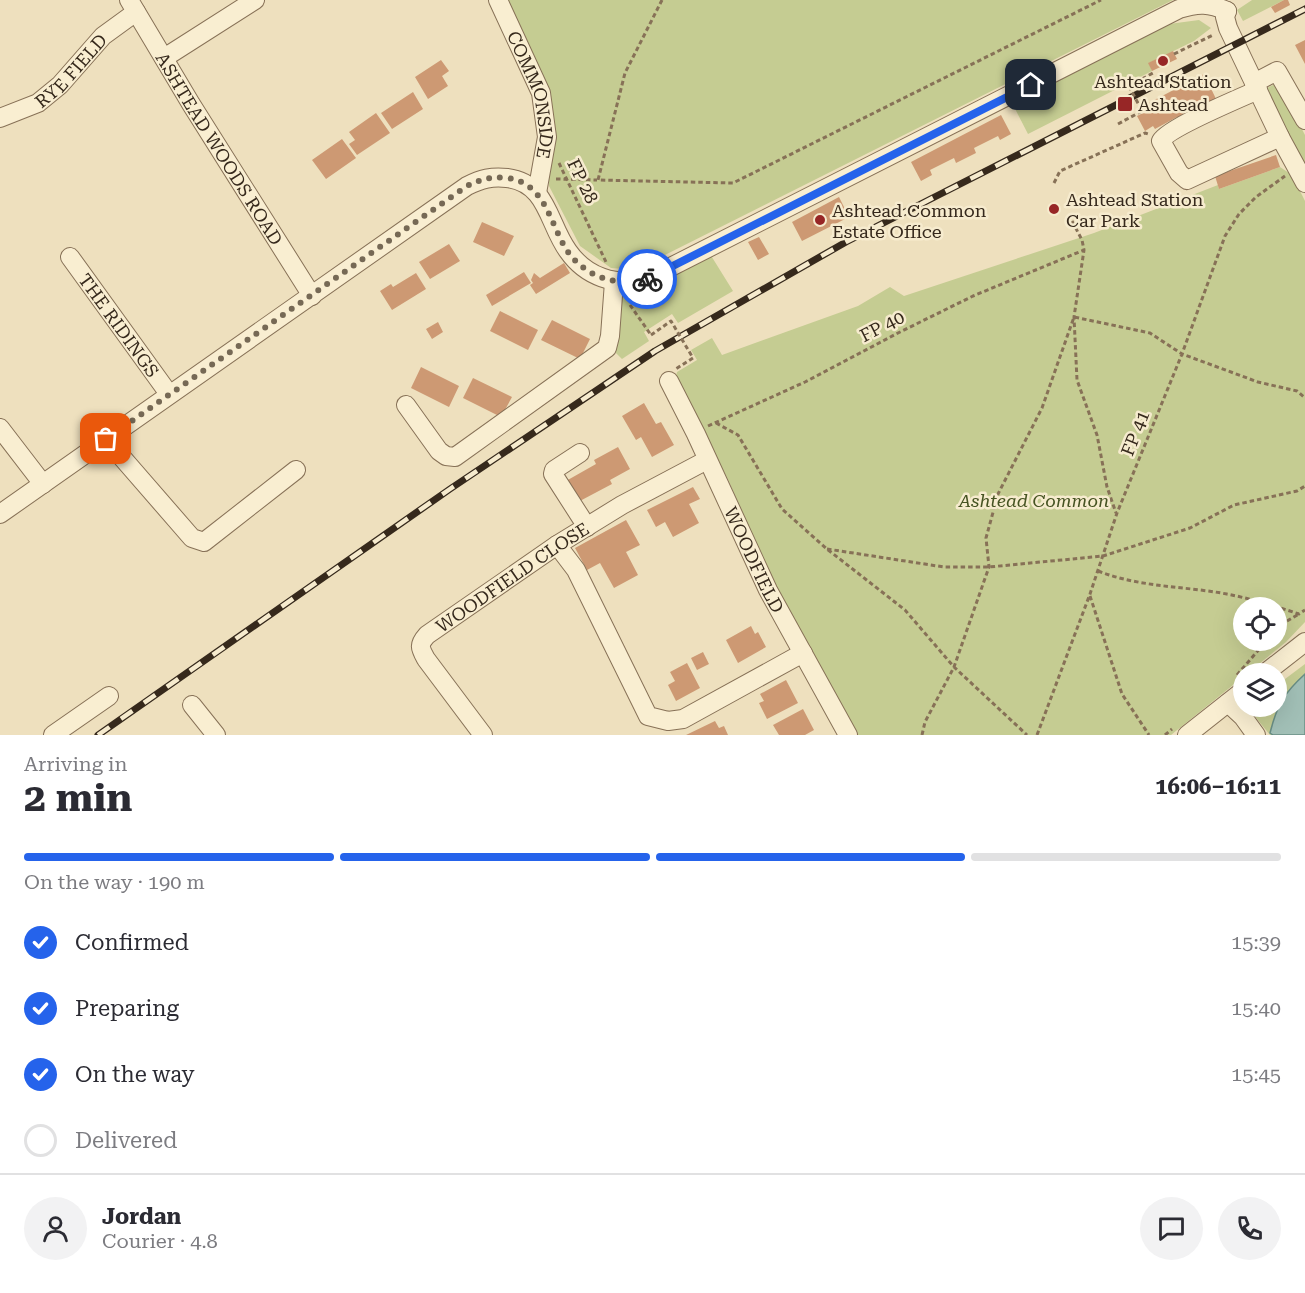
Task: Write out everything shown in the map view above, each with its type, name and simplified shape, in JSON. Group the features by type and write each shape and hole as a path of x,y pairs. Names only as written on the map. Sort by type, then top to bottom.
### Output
{"street":[{"path":"164,58 255,0"},
{"name":"COMMONSIDE","path":"498,0 541,93 547,137 538,187"},
{"path":"0,514 458,192 482,179 497,177 517,179 538,187 567,250 576,261 601,278 614,282 631,282 657,275 1179,9 1194,4 1231,10 1256,87 1301,175"},
{"name":"ASHTEAD WOODS ROAD","path":"133,6 312,296"},
{"name":"RYE FIELD","path":"0,118 38,103 60,85 133,6"},
{"path":"1281,137 1233,161 1187,180 1179,173 1161,141 1164,136 1256,87 1278,71 1305,120"},
{"name":"THE RIDINGS","path":"70,257 168,394"},
{"path":"406,405 439,451 446,456 455,457 607,348 614,282"},
{"name":"WOODFIELD","path":"672,376 707,460 768,590 848,735"},
{"path":"0,428 43,484"},
{"path":"106,439 192,538 204,542 296,470"},
{"path":"580,453 554,470 553,474 587,527"},
{"name":"WOODFIELD CLOSE","path":"483,735 426,659 419,648 420,642 557,545 622,505 707,460"},
{"path":"557,545 576,570 648,716 669,728 804,652"},
{"path":"1278,663 1305,642"},
{"path":"53,735 109,696"},
{"path":"1186,735 1233,699"},
{"path":"1228,703 1243,717 1256,735"},
{"path":"192,705 216,735"}],"path":[{"path":"598,180 625,73 662,0"},
{"path":"538,187 567,179 733,183 1101,0"},
{"path":"1174,54 1213,36 1216,25 1231,10"},
{"path":"1118,124 1142,111 1129,86 1153,74"},
{"path":"1054,183 1060,171 1145,133 1164,136"},
{"name":"FP 28","path":"547,137 614,282 651,335 671,321 693,358 672,376"},
{"name":"FP 41","path":"1037,735 1090,594 1117,513 1182,354 1225,236 1239,214 1256,197 1301,175"},
{"path":"922,735 925,722 954,668 989,567 986,538 998,495 1042,408 1074,317 1084,250 1082,240 1072,221"},
{"name":"FP 40","path":"696,434 805,382 974,296 1084,250"},
{"path":"1074,317 1150,333 1182,354 1258,381 1298,391 1305,398"},
{"path":"1074,317 1077,380 1097,435 1107,487 1117,513"},
{"path":"716,423 738,435 782,509 827,549 905,610 954,668 1028,735"},
{"path":"827,549 944,567 989,567 1103,556 1190,528 1233,505 1297,491 1305,486"},
{"path":"1098,571 1114,578 1156,587 1209,591 1259,601 1299,614"},
{"path":"1090,594 1122,694 1149,735"},
{"path":"1287,621 1305,609"}],"green space":[{"path":"507,0 1173,0 635,270 611,268 580,246 549,186 554,128"},
{"path":"1252,0 1284,0 1243,21 1237,10"},
{"path":"1199,20 1211,28 1194,41 1149,63 1152,71 1028,134 1011,101 1169,24"},
{"path":"1273,85 1279,86 1305,135 1305,171 1266,93 1267,88"},
{"name":"Ashtead Common","path":"1280,167 1292,175 1305,201 1305,622 1287,641 1287,597 1233,597 1233,651 1275,651 1260,663 1233,663 1233,685 1171,735 858,735 764,566 730,484 676,376 677,372 697,360 691,350 712,338 722,355 858,306 890,287 904,296 1094,233 1218,185 1219,189"},
{"path":"710,254 733,291 678,323 672,314 644,332 649,341 622,359 611,348 618,295 630,285"},
{"path":"1305,664 1305,735 1270,735 1255,717 1287,717 1287,678"}],"water":[{"path":"1305,674 1305,735 1273,735 1270,733 1274,717 1287,717 1287,694"}],"building":[{"path":"1288,0 1290,5 1275,13 1271,7"},
{"path":"1305,40 1305,64 1295,45"},
{"name":"Ashtead Station","path":"1173,51 1177,59 1152,71 1148,63"},
{"path":"441,60 449,71 442,76 448,86 428,99 415,77"},
{"path":"1204,74 1217,101 1179,121 1177,117 1155,129 1153,126 1145,131 1137,116 1145,112 1143,106"},
{"path":"413,92 423,109 392,129 381,113"},
{"path":"376,113 390,133 357,155 349,144 355,140 349,132"},
{"path":"1001,115 1011,134 1000,140 998,136 974,148 976,153 956,163 954,158 930,170 932,175 921,181 911,162"},
{"path":"342,139 356,158 326,179 312,160"},
{"path":"1276,155 1280,167 1219,189 1215,176"},
{"name":"Ashtead Common Estate Office","path":"839,197 849,217 802,241 792,222"},
{"path":"482,222 514,236 504,256 473,242"},
{"path":"759,237 769,254 758,260 748,242"},
{"path":"449,244 460,261 430,279 419,262"},
{"path":"564,263 570,273 536,294 530,285 533,283 531,280 534,273 540,278"},
{"path":"524,272 531,283 492,306 486,295"},
{"path":"416,273 426,289 392,310 380,291 391,284 393,287"},
{"path":"500,311 538,330 528,350 490,331"},
{"path":"552,320 590,339 580,359 541,340"},
{"path":"438,322 443,332 432,339 426,329"},
{"path":"421,367 459,386 449,407 411,388"},
{"path":"473,378 512,397 501,417 463,398"},
{"path":"644,403 656,424 661,422 674,445 652,457 641,437 636,440 622,416"},
{"path":"618,447 630,469 610,480 612,484 578,502 566,481 596,464 594,460"},
{"path":"693,487 700,499 689,504 699,523 673,537 665,522 656,527 647,510"},
{"path":"626,520 640,545 626,552 638,575 614,588 600,563 587,570 575,548"},
{"path":"751,626 755,634 758,632 766,647 738,663 726,640"},
{"path":"703,652 709,664 697,670 691,658"},
{"path":"687,663 700,688 676,701 668,685 675,681 670,672"},
{"path":"786,680 798,703 767,719 759,703 764,701 760,694"},
{"path":"803,709 814,730 805,735 779,735 773,725"},
{"path":"715,721 719,728 724,726 728,735 686,735"}],"railway":[{"path":"98,735 450,489 655,351 846,242 1305,9"}],"way so far":[{"path":"106,439 377,248 467,186 482,179 497,177 517,179 528,184 544,203 567,250 576,261 601,278 614,282 647,279"}],"place":[{"name":"Ashtead Station","path":"1163,61"},
{"name":"Ashtead","path":"1125,104"},
{"name":"Ashtead Station Car Park","path":"1054,209"},
{"name":"Ashtead Common Estate Office","path":"820,220"}],"route":[{"path":"647,279 1031,85"}]}
